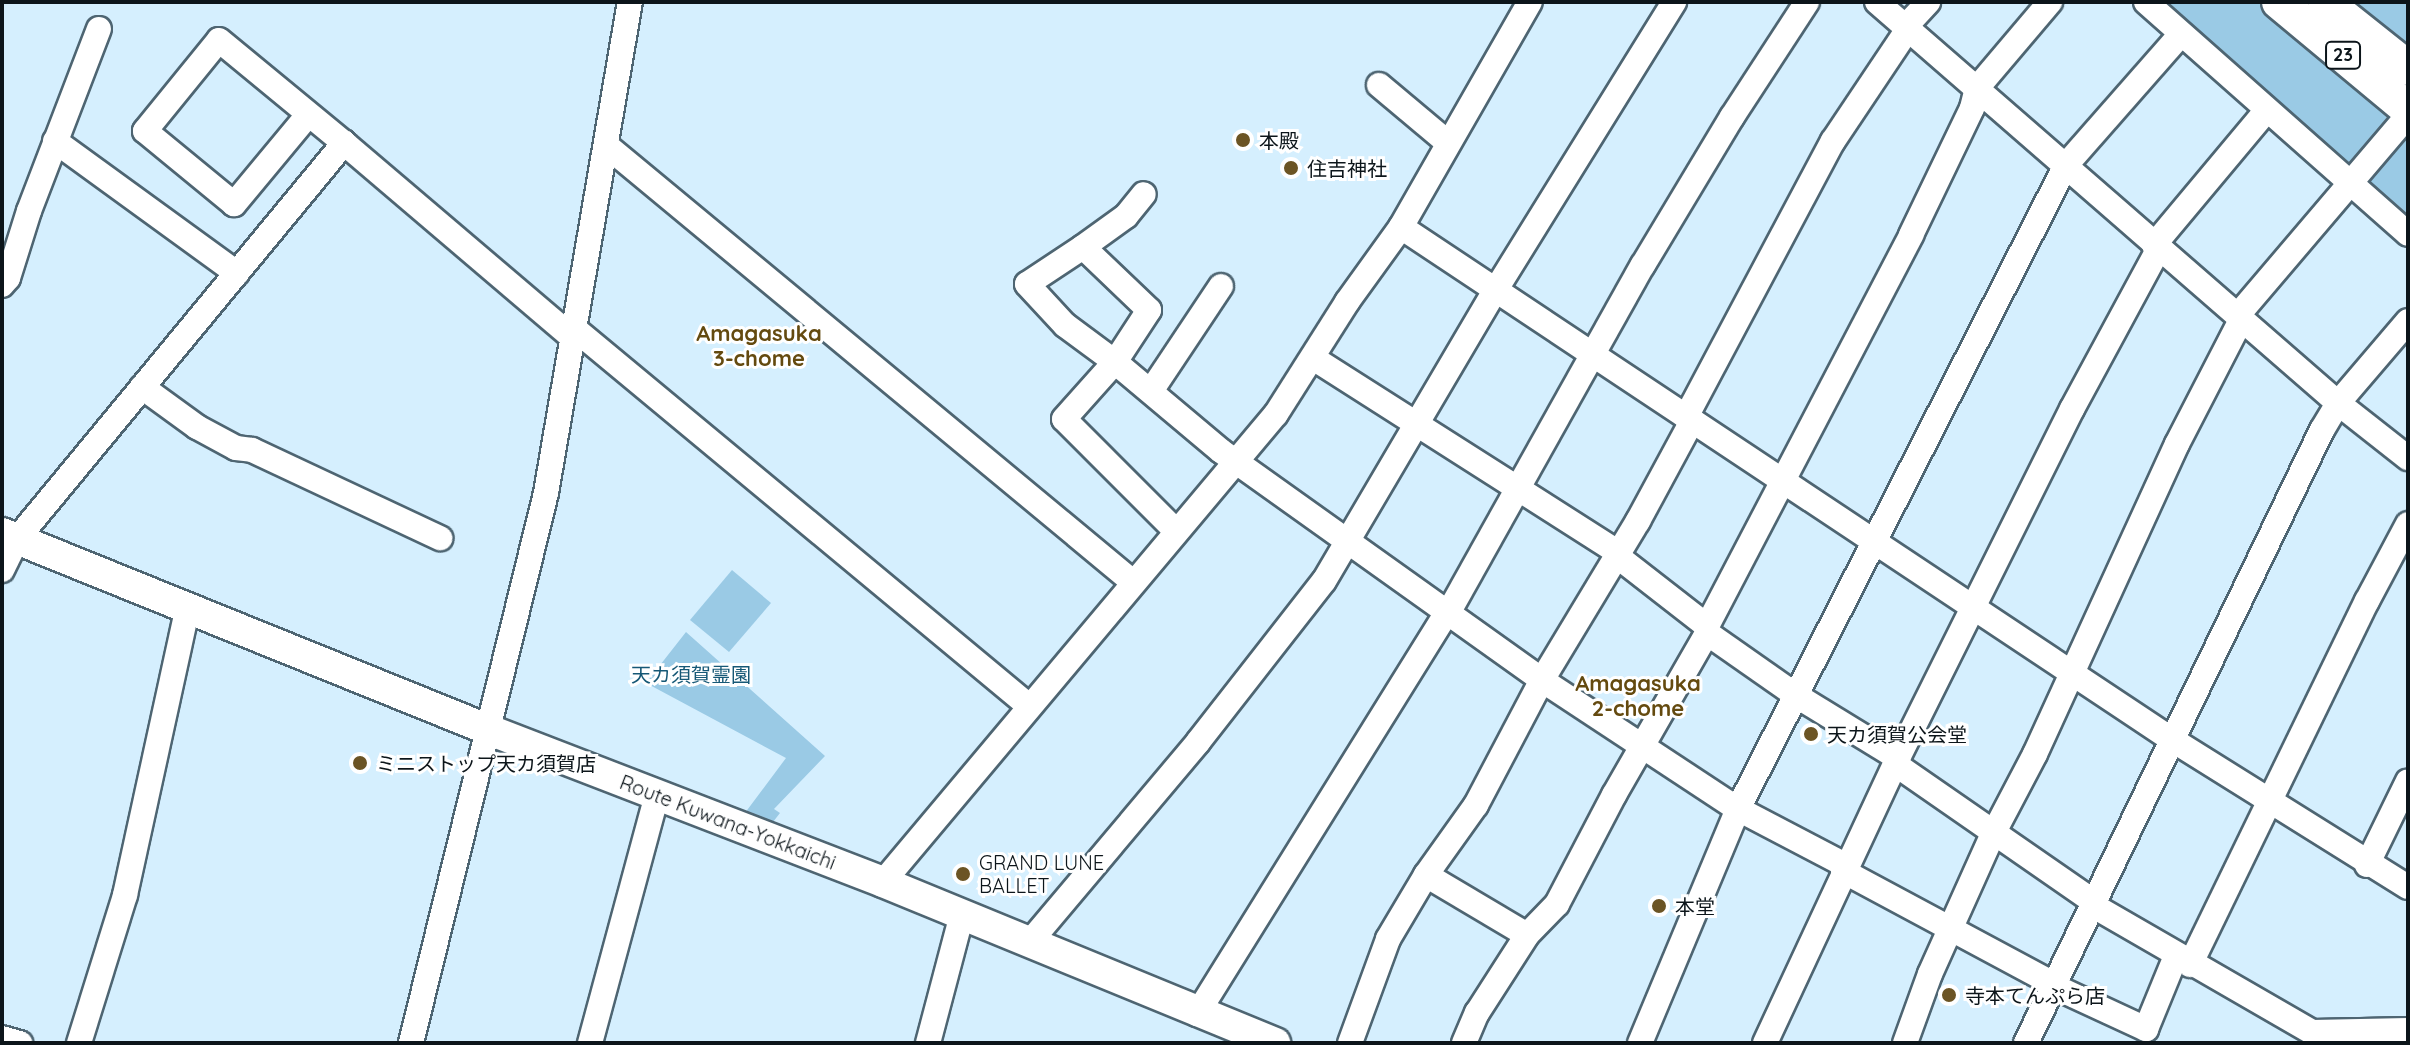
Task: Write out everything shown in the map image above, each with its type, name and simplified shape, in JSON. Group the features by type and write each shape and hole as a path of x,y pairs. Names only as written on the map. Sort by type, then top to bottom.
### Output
{"highway":[{"name":"23","path":"2279,2 2408,109"},
{"name":"23","path":"2325,2 2408,68"}],"main road":[{"name":"Route Kuwana-Yokkaichi","path":"9,536 489,730 883,882 1264,1041"}],"street":[{"path":"411,1043 546,493 630,2"},
{"path":"883,882 1276,414 1347,302 1401,227 1530,2"},
{"path":"1029,943 1266,658 1348,543 1415,423 1674,2"},
{"path":"1197,1014 1448,614 1592,354 1732,117 1807,2"},
{"path":"1877,2 2338,403 2408,458"},
{"path":"1350,1043 1388,939 1426,875 1476,805 1542,680 1618,554 1833,141 1907,28 1928,2"},
{"path":"1464,1043 1477,1013 1527,935 1557,904 1707,629 1911,235 1972,108 1977,88 2050,2"},
{"path":"2146,2 2408,234"},
{"path":"2,285 8,278 55,141 99,29"},
{"path":"1640,1043 1738,809 2066,165 2181,34"},
{"path":"308,115 234,204 145,131 219,40 1029,706"},
{"path":"1379,85 1448,143"},
{"path":"1765,1043 1844,868 2157,246 2267,110"},
{"path":"1905,1043 1950,929 1993,834 2240,317 2408,115"},
{"path":"55,141 237,273"},
{"path":"2,570 9,536 142,387 344,143"},
{"path":"607,146 1133,582"},
{"path":"1144,194 1126,216 1027,284 1065,325 1348,543 1542,680 1738,809 2144,1036 2268,801 2408,524"},
{"path":"1401,227 2171,739 2367,865 2408,887"},
{"path":"1083,247 1149,310 1115,362 1064,419 1176,531"},
{"path":"1151,391 1221,286"},
{"path":"2026,1043 2171,739 2338,403 2408,321"},
{"path":"1313,358 1519,487 1618,554 1707,629 1797,696 1897,761 2093,904 2183,960 2312,1032 2408,1030"},
{"path":"142,387 197,427 236,448 252,450 440,538"},
{"path":"79,1043 125,895 188,606"},
{"path":"2367,865 2408,781"},
{"path":"590,1043 657,795"},
{"path":"1426,875 1527,935"},
{"path":"928,1043 962,914"},
{"path":"2,1038 20,1043"}],"green space":[{"path":"2159,2 2408,2 2408,216 2219,55"},
{"path":"732,570 771,603 729,652 690,620"},
{"name":"天カ須賀霊園","path":"686,632 825,756 774,809 780,813 766,831 739,821 786,758 646,683"}],"place":[{"name":"本殿","path":"1243,140"},
{"name":"住吉神社","path":"1291,168"},
{"name":"天カ須賀公会堂","path":"1811,734"},
{"name":"ミニストップ天カ須賀店","path":"360,763"},
{"name":"GRAND LUNE BALLET","path":"963,874"},
{"name":"本堂","path":"1659,906"},
{"name":"寺本てんぷら店","path":"1949,995"}],"district":[{"name":"Amagasuka 3-chome","path":"759,346"},
{"name":"Amagasuka 2-chome","path":"1638,696"}]}
